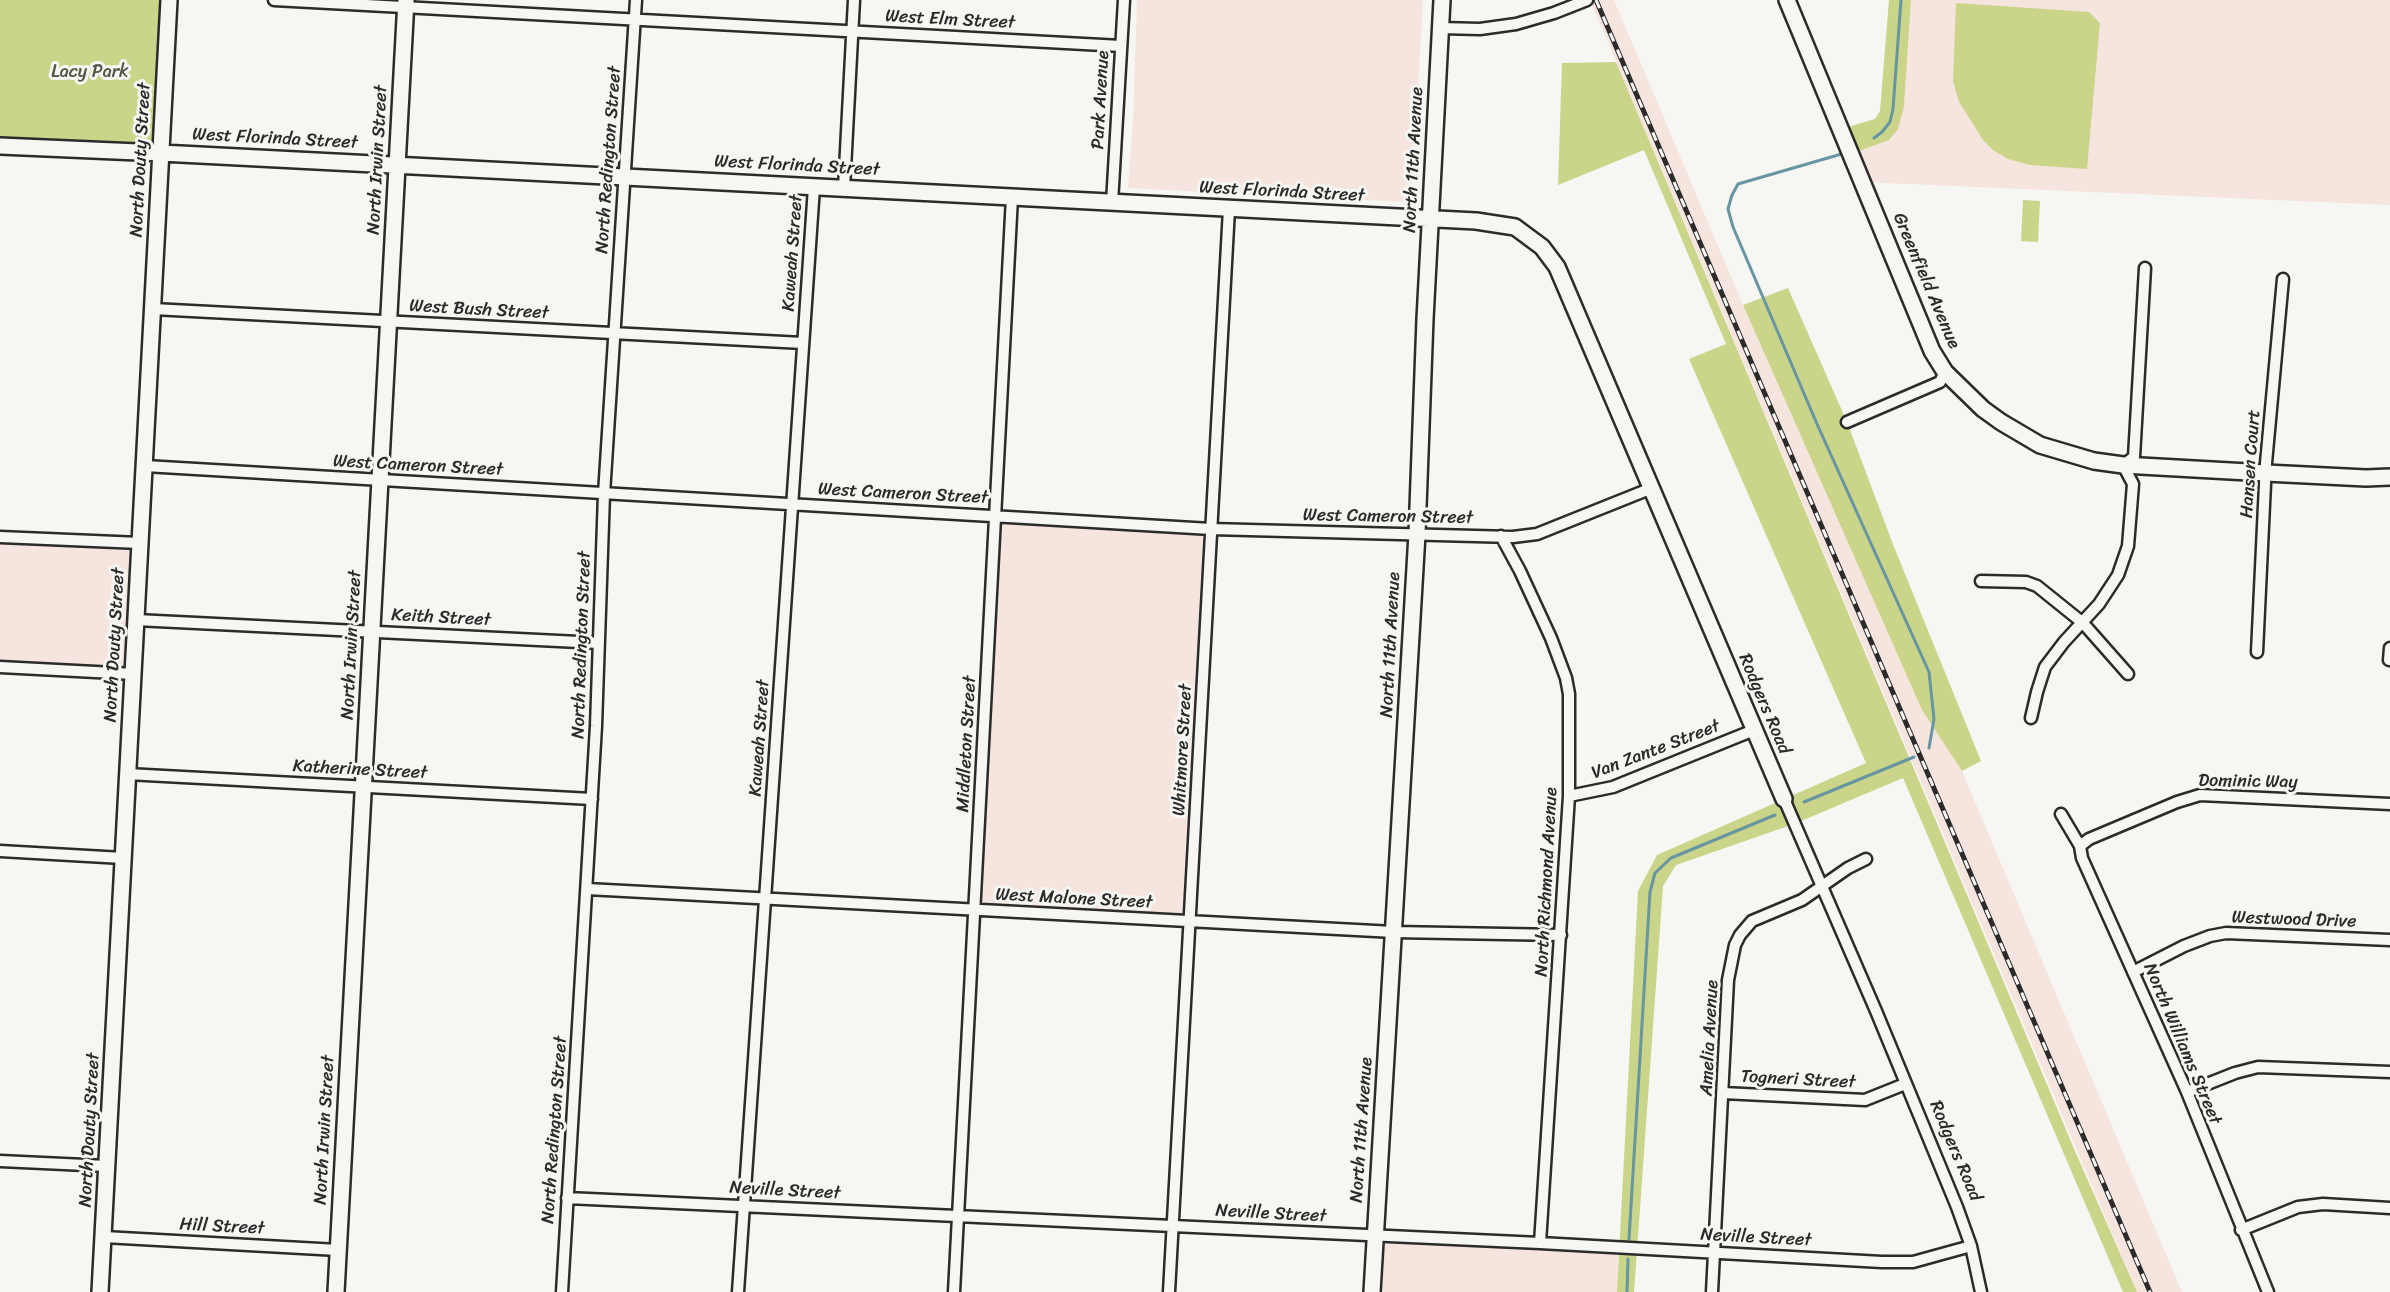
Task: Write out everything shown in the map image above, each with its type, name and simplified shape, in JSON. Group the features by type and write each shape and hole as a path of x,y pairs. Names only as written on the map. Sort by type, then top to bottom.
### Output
{"street":[{"name":"North Douty Street","path":"100,1292 169,0"},
{"name":"West Elm Street","path":"274,0 406,4 634,20 1120,46"},
{"name":"North Redington Street","path":"562,1292 592,799 604,494 636,0"},
{"path":"844,188 854,0"},
{"name":"Park Avenue","path":"1112,203 1124,0"},
{"name":"North 11th Avenue","path":"1372,1292 1417,534 1442,0"},
{"path":"1440,28 1480,29 1516,24 1587,0"},
{"name":"Greenfield Avenue","path":"1787,0 1919,322 1945,372 1983,409 2029,439 2077,458 2123,465 2366,478 2390,477"},
{"name":"North Irwin Street","path":"336,1292 406,4"},
{"name":"West Florinda Street","path":"0,146 1431,220"},
{"name":"Kaweah Street","path":"738,1292 814,187"},
{"name":"Middleton Street","path":"954,1292 1012,197"},
{"name":"Whitmore Street","path":"1169,1292 1229,210"},
{"name":"Rodgers Road","path":"1431,220 1476,221 1515,227 1542,246 1551,257 1876,1011 1957,1207 1971,1246 1981,1292"},
{"path":"2031,718 2046,667 2064,642 2099,604 2118,575 2128,546 2133,484 2123,465 2134,457 2145,268"},
{"name":"Hansen Court","path":"2257,652 2265,473 2283,279"},
{"name":"West Bush Street","path":"153,309 803,343"},
{"path":"1848,422 1940,382 1945,372"},
{"name":"West Cameron Street","path":"145,466 1211,529 1501,536 1537,534 1652,488"},
{"name":"North Richmond Avenue","path":"1501,536 1551,638 1566,678 1569,694 1569,796 1540,1243"},
{"path":"0,537 140,543"},
{"path":"1981,581 2030,583 2044,591 2083,622 2128,674"},
{"name":"Keith Street","path":"136,620 599,643"},
{"path":"2389,660 2390,648"},
{"path":"0,667 134,674"},
{"name":"Van Zante Street","path":"1569,796 1613,788 1754,730"},
{"name":"Katherine Street","path":"127,774 592,799"},
{"name":"Dominic Way","path":"2080,846 2089,839 2177,802 2200,795 2390,804"},
{"name":"North Williams Street","path":"2061,814 2080,846 2082,858 2187,1092 2268,1292"},
{"path":"0,851 123,858"},
{"name":"Amelia Avenue","path":"1712,1292 1728,980 1732,956 1740,934 1752,921 1802,900 1848,868 1866,859"},
{"name":"West Malone Street","path":"586,889 1394,932 1561,935"},
{"name":"Westwood Drive","path":"2133,972 2184,946 2210,936 2226,933 2390,940"},
{"path":"2187,1092 2235,1072 2258,1067 2390,1072"},
{"name":"Togneri Street","path":"1723,1093 1865,1100 1905,1084"},
{"path":"0,1161 107,1166"},
{"name":"Neville Street","path":"567,1198 1913,1262 1971,1246"},
{"path":"2241,1230 2298,1207 2323,1204 2390,1208"},
{"name":"Hill Street","path":"104,1238 338,1250"}],"shaded area":[{"path":"1137,0 1423,0 1412,198 1405,202 1128,188"},
{"path":"1590,0 1614,0 1743,305 1922,710 1962,771 2182,1292 2137,1292"},
{"path":"1911,0 2390,0 2390,205 1862,182 1851,154 1889,140 1904,107"},
{"path":"995,516 1211,529 1190,921 975,910"},
{"path":"0,537 140,543 134,674 0,667"},
{"path":"1375,1236 1619,1247 1617,1292 1372,1292"}],"green space":[{"name":"Lacy Park","path":"0,0 169,0 161,153 76,142 0,138"},
{"path":"1889,0 1911,0 1904,107 1898,129 1889,140 1851,154 1841,129 1875,119 1880,111"},
{"path":"1956,3 2089,12 2100,23 2087,169 2030,165 2008,159 1993,150 1983,140 1959,102 1953,81"},
{"path":"1616,62 2075,1151 2137,1292 2123,1292 1903,778 1794,824 1676,865 1663,886 1634,1292 1617,1292 1638,891 1657,855 1866,763 1689,359 1726,344 1644,150 1558,185 1562,63"},
{"path":"2023,200 2040,201 2038,242 2021,241"},
{"path":"1788,288 1847,422 1894,547 1981,761 1962,771 1922,710 1743,305"}],"waterway":[{"path":"1874,138 1890,122 1893,109 1901,0"},
{"path":"1845,153 1738,184 1728,209 1733,227 1817,424 1929,672 1934,719 1929,748"},
{"path":"1804,802 1914,757"},
{"path":"1629,1239 1650,892 1655,873 1671,858 1775,815"},
{"path":"1627,1292 1628,1259"}],"railway":[{"path":"1596,0 2150,1292"}]}
